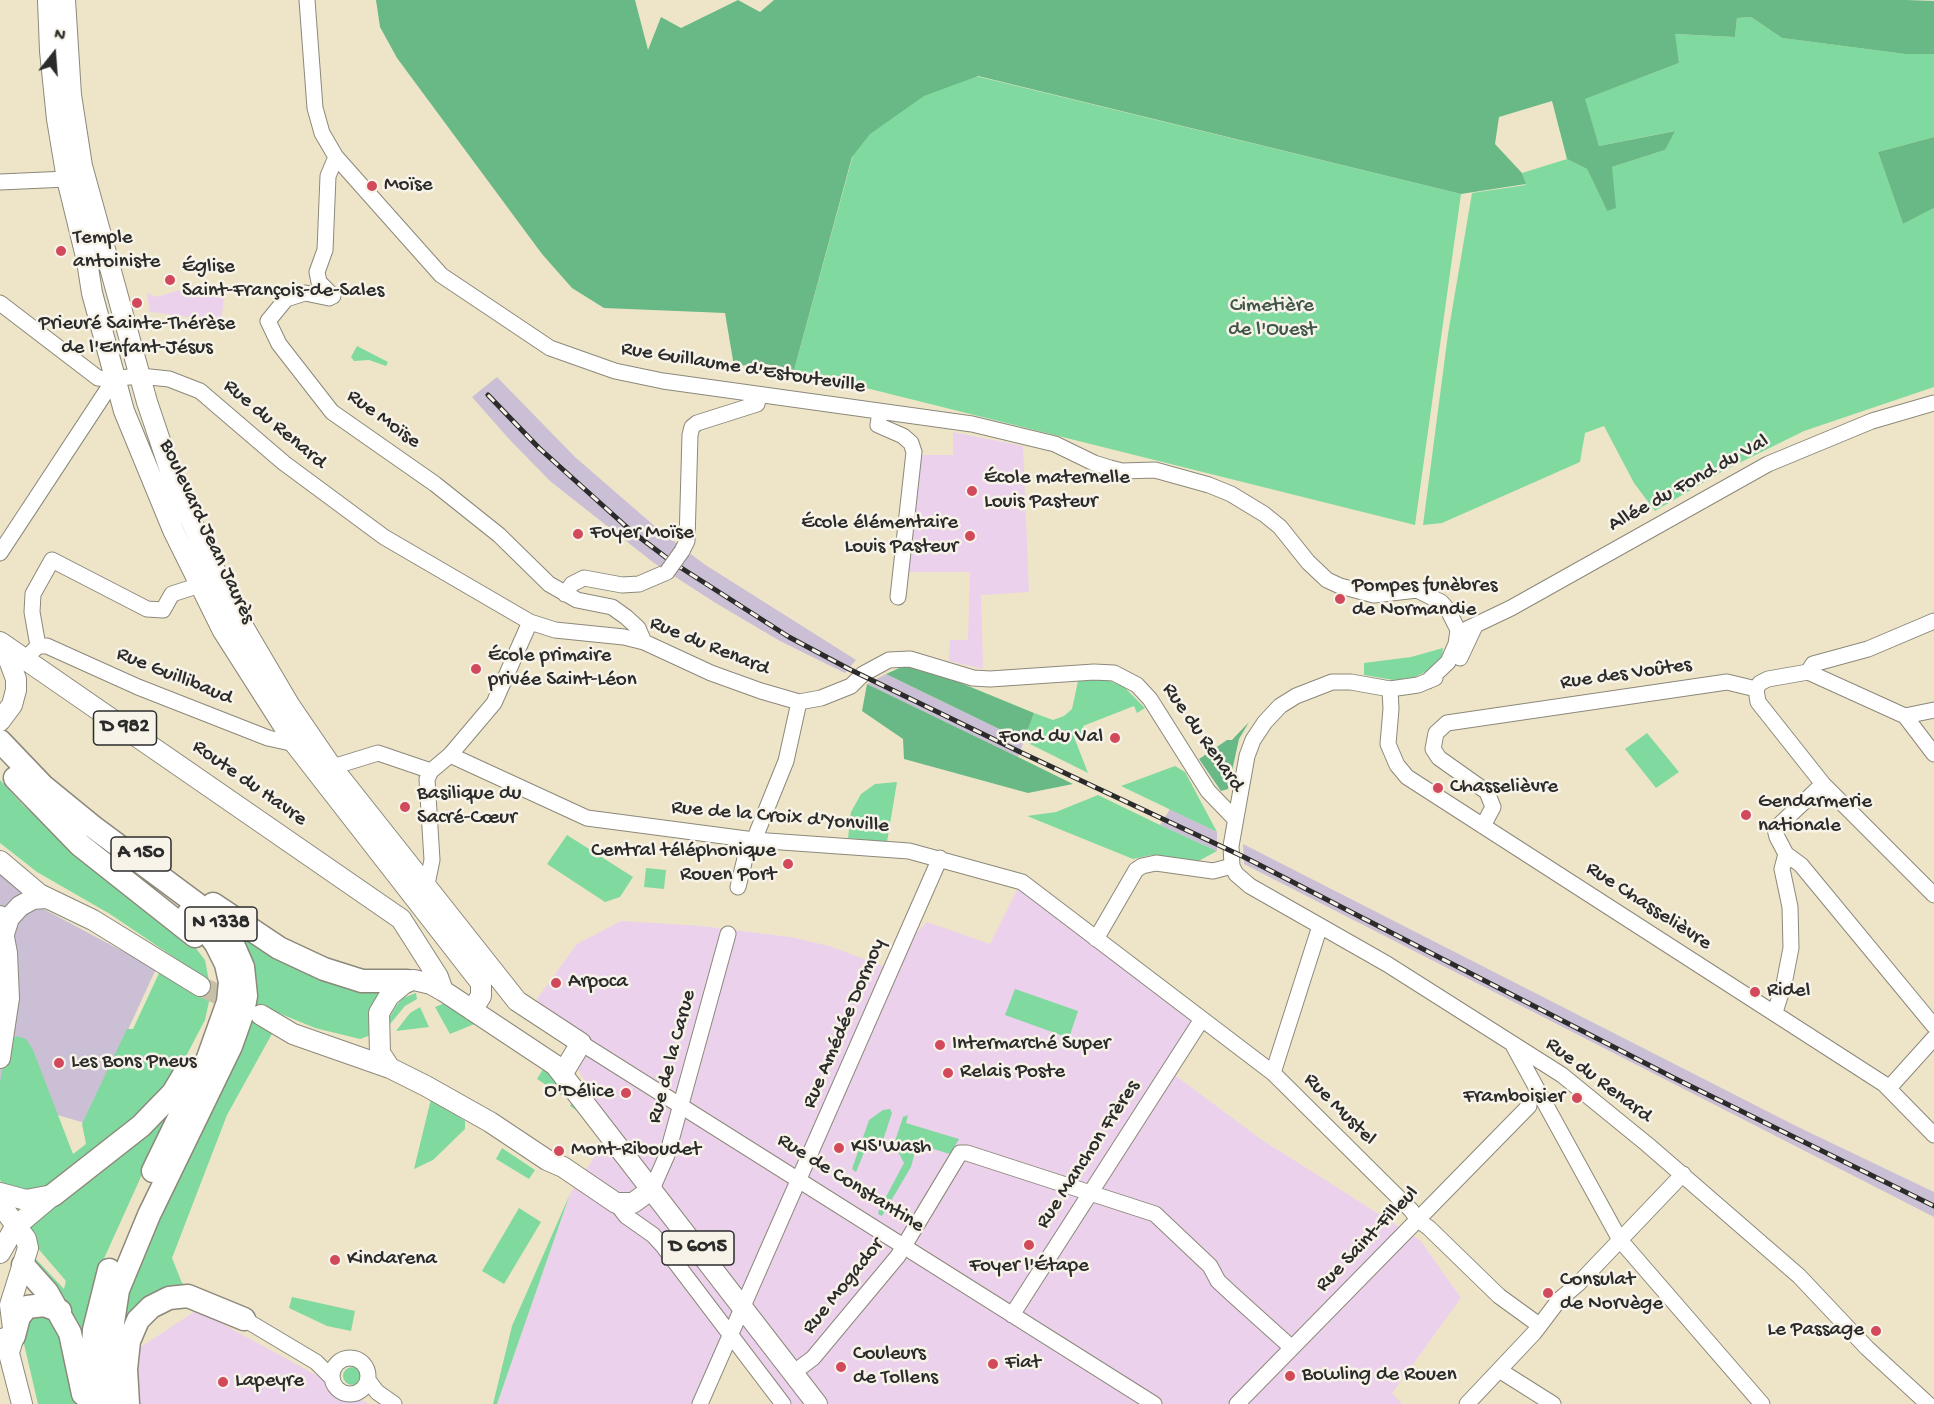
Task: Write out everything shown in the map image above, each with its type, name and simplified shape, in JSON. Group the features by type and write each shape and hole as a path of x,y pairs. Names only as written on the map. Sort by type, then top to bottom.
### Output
{"highway":[{"name":"A 150","path":"0,741 16,767 56,814 205,929 226,964"},
{"name":"A 150","path":"16,767 260,936 290,954 348,978 376,982 407,981"},
{"path":"16,767 80,845 190,931 207,952 216,983 217,997 212,1017 194,1058 173,1093 128,1138 52,1195"},
{"name":"N 1338","path":"16,767 190,898 223,926 240,959 244,979 243,1012 231,1046 149,1215 118,1290 110,1342 113,1404"},
{"name":"N 1338","path":"98,1404 92,1362 93,1341 103,1288 115,1255 222,1023 230,982 226,964"},
{"path":"23,1265 60,1311 70,1333 86,1404"},
{"path":"128,1404 126,1369 129,1341 138,1320 151,1307 169,1298 188,1296 244,1319"},
{"path":"8,1338 27,1307 44,1305 60,1311"}],"main road":[{"name":"Boulevard Jean Jaurès","path":"48,0 50,51 67,179 92,293 178,494 237,616 290,706 324,770 481,983 481,996 472,1010"},
{"name":"Boulevard Jean Jaurès","path":"65,0 71,95 82,166 128,377 124,411 173,530 224,631 295,744 324,770 427,884 521,1005"},
{"name":"Route du Havre","path":"2,643 32,652 401,920 438,977 443,991"},
{"path":"0,721 12,705 16,690 16,679 2,643"},
{"path":"0,861 46,898 93,920 200,986"},
{"path":"0,1058 9,998 2,925 20,906 33,899 46,898"},
{"path":"399,1072 380,1053 379,1014 389,996 407,981"},
{"name":"D 6015","path":"407,981 426,982 443,991 547,1059 563,1072 817,1404"},
{"name":"Rue de Constantine","path":"521,1005 581,1043"},
{"path":"261,1015 299,1037 399,1072"},
{"path":"563,1072 581,1043"},
{"name":"D 6015","path":"399,1072 490,1122 624,1203"},
{"path":"624,1203 652,1189"},
{"path":"0,1193 26,1200 52,1195"},
{"path":"5,1238 52,1195"},
{"path":"0,1204 5,1238 23,1265 10,1305 8,1338 22,1404"}],"street":[{"name":"Rue Guillaume d'Estouteville","path":"308,0 315,108 322,134 336,158 441,275 550,348 615,371 759,396 972,424 1055,444 1094,464 1110,468 1155,470 1209,485 1236,496 1264,514 1280,527 1327,580 1354,591 1374,595 1417,590 1426,592 1448,610 1462,636"},
{"name":"Rue Moïse","path":"336,158 328,176 325,250 317,272 319,282 333,296 329,298 305,292 286,299 268,321 276,338 332,412 435,484 499,535 549,584 578,600 612,607 638,628 644,642"},
{"path":"0,182 67,179"},
{"name":"Rue du Renard","path":"0,303 98,378 169,379 200,391 284,463 384,537 530,622 555,630 624,637 644,642 711,673 799,702 820,698 851,686 863,674 889,660 918,661 973,678 990,679 1094,672 1114,673 1137,685 1150,699 1203,784 1235,819 1231,846 1232,866 1240,880 1387,964 1562,1075 1683,1174 1799,1276 1883,1363 1928,1404"},
{"path":"0,553 128,377"},
{"path":"565,594 572,584 584,578 622,585 639,584 667,572 687,541 692,427 697,423 757,404 759,396"},
{"name":"Allée du Fond du Val","path":"1462,636 1475,626 1768,464 1872,421 1934,403"},
{"name":"Rue Guillaume d'Estouteville","path":"880,412 878,424 903,436 911,443 914,452 898,597"},
{"path":"32,652 33,594 52,560 147,609 162,610 172,594 200,585"},
{"path":"1808,672 1813,664 1868,649 1934,621"},
{"path":"427,884 432,860 427,779 431,771 450,755 494,703 530,622"},
{"path":"1235,819 1253,741 1264,722 1280,706 1296,696 1332,682 1351,681 1390,689 1406,688 1428,681 1448,662 1462,636"},
{"name":"Rue Guillibaud","path":"32,652 47,646 138,687 268,738 295,744"},
{"path":"1934,754 1905,716 1808,672 1768,679 1760,683 1756,689 1758,702 1822,784 1934,895"},
{"name":"Rue des Voûtes","path":"1484,826 1493,807 1487,792 1439,758 1433,750 1436,733 1447,723 1727,682 1756,689"},
{"name":"Rue Chasselièvre","path":"1390,689 1388,744 1397,765 1407,777 1775,1012 1889,1088 1934,1135"},
{"path":"738,887 748,846 754,840 786,761 799,702"},
{"path":"1905,716 1934,710"},
{"path":"324,770 378,753 431,771"},
{"name":"Rue de la Croix d'Yonville","path":"450,755 586,818 754,840 894,849 940,858 1022,882 1096,939"},
{"path":"1822,784 1775,829 1786,854 1801,865 1934,1026"},
{"path":"1775,1012 1784,984 1791,948 1790,907 1782,869 1786,854"},
{"name":"Rue Amédée Dormoy","path":"700,1404 940,858"},
{"path":"1096,939 1136,870 1142,866 1156,863 1213,871 1232,866"},
{"path":"1273,1073 1320,927"},
{"name":"Rue de la Carue","path":"652,1189 664,1165 728,934"},
{"name":"Rue Mustel","path":"1096,939 1273,1073 1411,1210 1418,1220 1498,1296 1539,1325"},
{"name":"Rue Manchon Frères","path":"1012,1315 1202,1019"},
{"path":"1889,1088 1934,1038"},
{"name":"Rue de Constantine","path":"581,1043 1154,1404"},
{"path":"1512,1044 1620,1240 1762,1404"},
{"path":"1531,1078 1536,1059"},
{"name":"Rue Saint-Filleul","path":"1237,1404 1529,1106"},
{"name":"Rue Mogador","path":"793,1373 813,1358 904,1246 960,1153 967,1153 1089,1193"},
{"path":"1467,1404 1566,1293 1579,1283 1683,1174"},
{"path":"1089,1193 1155,1214 1210,1266 1218,1281 1292,1348"},
{"name":"D 6015","path":"624,1203 626,1216 653,1235 663,1246 783,1404"},
{"path":"244,1319 316,1362 332,1378 346,1399 360,1391 368,1380"},
{"path":"332,1378 340,1362 351,1358 366,1368 368,1380 377,1392 394,1404"},
{"path":"1499,1370 1553,1404"}],"shaded area":[{"path":"201,283 203,289 210,289 210,295 224,297 221,321 150,312 147,293 156,297 192,289 192,286"},
{"path":"497,377 575,457 658,529 704,564 856,660 845,673 780,641 654,563 550,481 472,397"},
{"path":"953,432 1023,446 1029,592 981,595 983,669 949,661 950,640 968,640 970,572 906,572 917,455 953,455"},
{"path":"886,674 1024,741 1018,757 867,684"},
{"path":"1170,809 1217,832 1217,851 1160,825"},
{"path":"1243,844 1796,1126 1934,1192 1934,1217 1244,864"},
{"path":"0,864 38,906 156,969 85,1123 37,1109 0,1114"},
{"path":"1019,886 1200,1016 1176,1076 1262,1140 1420,1240 1461,1298 1392,1393 1402,1404 783,1404 731,1336 698,1404 497,1404 570,1194 613,1129 537,999 577,944 621,921 701,926 790,937 829,946 883,966 927,922 990,944"},
{"path":"197,1310 369,1404 139,1404 136,1350"}],"green space":[{"path":"376,0 635,0 648,50 661,17 681,28 738,0 760,12 774,0 1906,0 1934,1 1934,54 1905,54 1782,38 1751,17 1737,18 1735,37 1675,34 1679,63 1585,99 1599,146 1675,131 1665,150 1612,167 1616,208 1607,211 1587,169 1567,159 1552,101 1499,117 1495,144 1522,173 1526,184 1461,194 978,76 924,96 870,134 852,157 794,370 766,364 734,366 725,313 604,308 572,288 542,254 397,58 380,27"},
{"path":"1751,17 1782,38 1905,54 1934,54 1934,137 1878,152 1903,224 1934,208 1934,387 1804,431 1723,471 1655,511 1634,483 1604,426 1585,433 1580,462 1442,523 1423,525 1448,334 1472,193 1526,185 1522,173 1567,159 1587,169 1607,211 1612,167 1665,150 1674,131 1599,146 1584,99 1679,63 1674,34 1735,37 1737,18"},
{"name":"Cimetière de l'Ouest","path":"881,53 1461,194 1415,525 794,370"},
{"path":"1934,137 1934,208 1903,224 1878,152"},
{"path":"357,346 388,362 386,366 369,360 354,361 351,357"},
{"path":"1443,648 1442,656 1431,669 1415,677 1393,680 1364,675 1364,663 1411,657"},
{"path":"906,665 917,665 1034,713 1024,741 886,674"},
{"path":"1104,679 1123,686 1145,708 1137,713 1134,706 1083,726 1085,733 1074,737 1088,773 1024,741 1034,713 1053,720 1064,716 1072,709 1078,681"},
{"path":"867,684 1073,784 1028,793 904,759 903,739 862,711"},
{"path":"1249,722 1239,739 1228,789 1221,791 1199,759 1227,740 1232,740"},
{"path":"1647,733 1679,772 1656,788 1625,749"},
{"path":"1175,766 1185,772 1217,832 1121,786"},
{"path":"0,780 23,805 74,849 187,937 205,960 209,981 110,914 37,872 0,843"},
{"path":"897,782 887,842 848,838 851,812 861,794 875,784"},
{"path":"1098,795 1217,851 1193,864 1152,855 1133,859 1027,816 1056,812"},
{"path":"567,835 633,877 620,897 605,902 547,864"},
{"path":"646,868 666,870 664,889 644,887"},
{"path":"232,927 388,991 374,1034 360,1039 315,1028 264,1007 273,1032 227,1115 172,1258 182,1283 193,1288 166,1294 118,1350 129,1287 155,1225 250,1026 255,1003"},
{"path":"160,971 210,997 205,1020 173,1081 150,1109 41,1193 4,1186 0,1180 0,1082 7,1045 16,1036 26,1039 33,1050 73,1154 86,1144 82,1124 127,1029 133,1029"},
{"path":"1015,989 1078,1011 1069,1038 1005,1015"},
{"path":"416,993 417,999 405,1006 390,1024 388,1020 396,1006 403,998"},
{"path":"445,1003 477,1023 450,1034 435,1007"},
{"path":"420,1007 429,1027 396,1031 410,1013"},
{"path":"517,1049 549,1071 589,1119 570,1106 572,1102 537,1079 543,1069 516,1052"},
{"path":"431,1099 465,1121 465,1129 433,1160 414,1169"},
{"path":"890,1109 892,1113 883,1140 868,1143 856,1172 852,1169 869,1120 883,1110"},
{"path":"908,1115 906,1123 959,1139 950,1154 917,1144 911,1167 882,1216 878,1214 879,1210 904,1163 894,1144 903,1117"},
{"path":"168,1117 102,1263 88,1304 84,1359 30,1263 33,1256 64,1289 66,1281 35,1245 28,1228"},
{"path":"502,1148 535,1170 529,1179 496,1159"},
{"path":"570,1194 497,1404 493,1404 512,1326"},
{"path":"519,1208 541,1222 504,1284 482,1271"},
{"path":"292,1297 355,1311 351,1331 327,1326 289,1308"},
{"path":"36,1312 55,1319 79,1404 38,1404 21,1331"},
{"path":"348,1367 356,1367 361,1372 359,1383 348,1385 343,1380 343,1372"}],"tunnel":[{"path":"200,986 241,1005"}],"railway":[{"path":"488,395 539,448 630,530 672,562 789,637 849,669 1020,752 1244,857 1674,1078 1934,1206"}],"place":[{"name":"Moïse","path":"372,186"},
{"name":"Temple antoiniste","path":"61,251"},
{"name":"Église Saint-François-de-Sales","path":"170,280"},
{"name":"Prieuré Sainte-Thérèse de l'Enfant-Jésus","path":"137,303"},
{"name":"École maternelle Louis Pasteur","path":"972,491"},
{"name":"Foyer Moïse","path":"578,534"},
{"name":"École élémentaire Louis Pasteur","path":"970,536"},
{"name":"Pompes funèbres de Normandie","path":"1340,599"},
{"name":"École primaire privée Saint-Léon","path":"476,669"},
{"name":"Fond du Val","path":"1115,738"},
{"name":"Chasselièvre","path":"1438,788"},
{"name":"Basilique du Sacré-Cœur","path":"405,807"},
{"name":"Gendarmerie nationale","path":"1746,815"},
{"name":"Central téléphonique Rouen Port","path":"788,864"},
{"name":"Arpoca","path":"556,983"},
{"name":"Ridel","path":"1755,992"},
{"name":"Intermarché Super","path":"940,1045"},
{"name":"Les Bons Pneus","path":"59,1063"},
{"name":"Relais Poste","path":"948,1073"},
{"name":"O'Délice","path":"626,1093"},
{"name":"Framboisier","path":"1577,1098"},
{"name":"KIS'Wash","path":"839,1148"},
{"name":"Mont-Riboudet","path":"559,1151"},
{"name":"Foyer l'Étape","path":"1029,1245"},
{"name":"Kindarena","path":"335,1260"},
{"name":"Consulat de Norvège","path":"1548,1293"},
{"name":"Le Passage","path":"1876,1331"},
{"name":"Fiat","path":"993,1364"},
{"name":"Couleurs de Tollens","path":"841,1367"},
{"name":"Bowling de Rouen","path":"1290,1376"},
{"name":"Lapeyre","path":"223,1382"}]}
